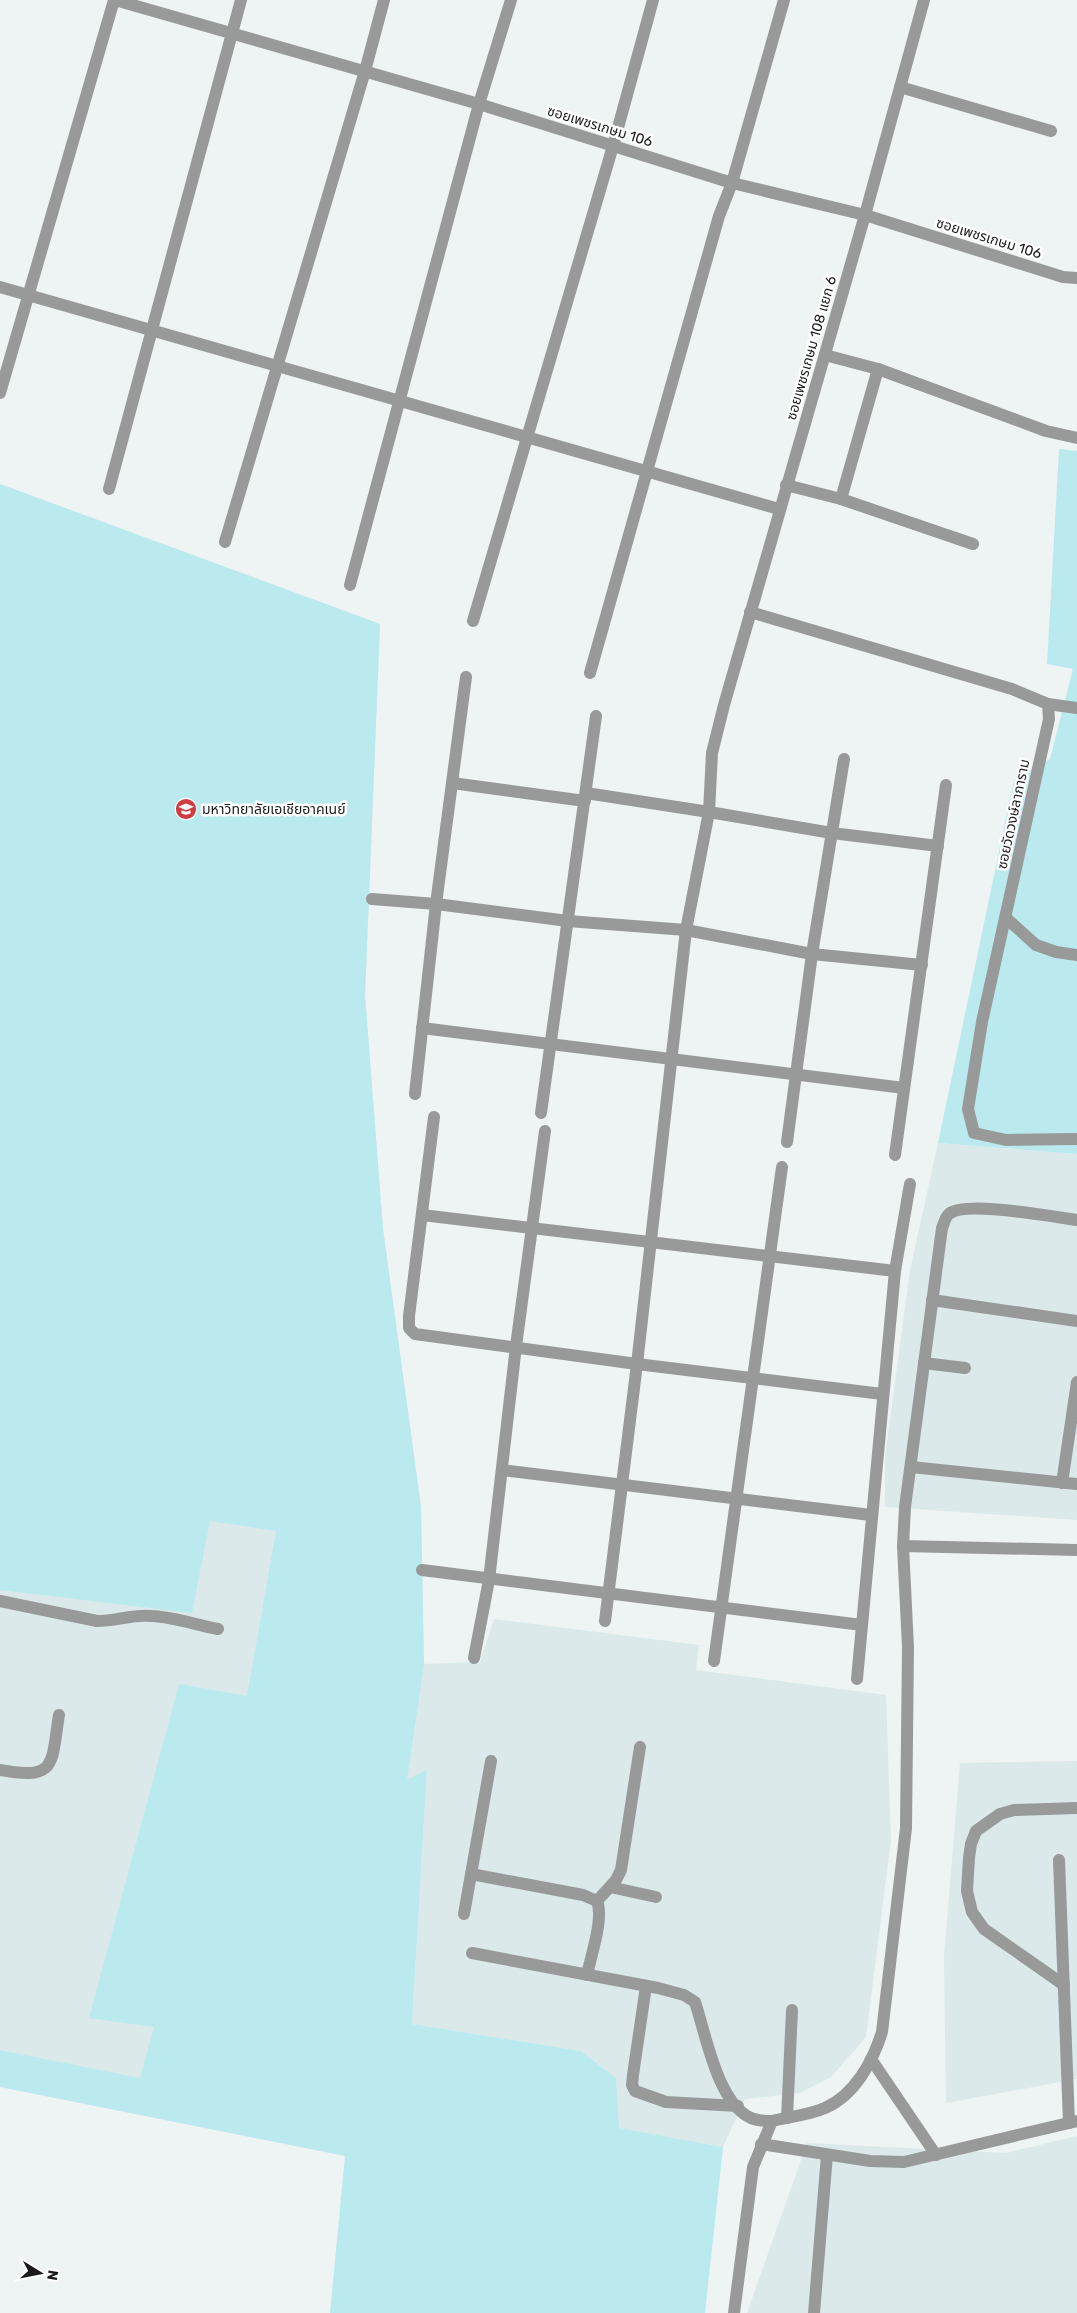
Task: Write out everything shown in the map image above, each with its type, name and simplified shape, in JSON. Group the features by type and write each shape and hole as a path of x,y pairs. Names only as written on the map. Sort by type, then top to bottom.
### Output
{"street":[{"name":"ซอยเพชรเกษม 106","path":"114,0 479,104 732,183 865,215 1063,277 1077,278"},
{"path":"0,393 114,0"},
{"path":"109,490 241,0"},
{"path":"225,542 365,72 384,0"},
{"path":"350,585 479,104 511,0"},
{"path":"473,621 613,146 653,0"},
{"path":"590,673 719,216 732,183 784,0"},
{"name":"ซอยเพชรเกษม 108 แยก 6","path":"605,1621 637,1364 686,930 709,812 712,753 724,704 865,215 924,0"},
{"path":"900,87 1051,131"},
{"path":"0,288 779,510"},
{"path":"825,355 878,369 1046,431 1077,438"},
{"path":"841,499 878,369"},
{"path":"786,486 841,499 973,544"},
{"path":"750,612 1012,690 1048,704 1077,708"},
{"path":"415,1094 436,904 466,677"},
{"name":"ซอยวัดวงษ์ลาภาราม","path":"1048,704 1049,719 982,1022 968,1109 974,1133 1006,1140 1077,1139"},
{"path":"542,1113 596,716"},
{"path":"786,1142 812,954 844,759"},
{"path":"452,783 709,812 832,833 938,846"},
{"path":"895,1155 946,785"},
{"path":"372,899 436,904 568,921 686,930 812,954 922,966"},
{"path":"1006,918 1036,945 1056,952 1077,955"},
{"path":"422,1028 672,1057 904,1088"},
{"path":"434,1117 409,1328 415,1334 882,1394"},
{"path":"474,1658 489,1580 516,1346 545,1131"},
{"path":"714,1661 782,1167"},
{"path":"857,1679 882,1394 895,1271 910,1184"},
{"path":"472,1954 646,1986 684,1995 695,2002 715,2068 724,2090 748,2117 772,2121 825,2108 844,2098 871,2060 882,2032 906,1828 908,1648 902,1546 905,1507 942,1228 948,1214 958,1209 979,1208 1077,1220"},
{"path":"422,1215 895,1271"},
{"path":"932,1300 1077,1321"},
{"path":"924,1363 965,1368"},
{"path":"1062,1483 1077,1382"},
{"path":"911,1467 1077,1484"},
{"path":"502,1470 871,1515"},
{"path":"902,1546 1077,1550"},
{"path":"422,1570 489,1580 609,1592 862,1625"},
{"path":"0,1601 97,1621 108,1621 123,1616 153,1616 218,1629"},
{"path":"0,1770 25,1775 38,1774 48,1767 52,1758 59,1715"},
{"path":"597,1901 616,1880 620,1870 640,1747"},
{"path":"464,1914 491,1761"},
{"path":"1064,1984 984,1930 972,1912 967,1891 969,1858 971,1844 976,1831 1000,1814 1014,1810 1077,1808"},
{"path":"761,2144 870,2161 904,2162 1073,2122 1071,2028 1064,1984 1059,1860"},
{"path":"471,1874 583,1895 597,1901 599,1918 586,1975"},
{"path":"610,1887 656,1896"},
{"path":"646,1986 632,2084 635,2091 666,2102 738,2106"},
{"path":"787,2118 792,2010"},
{"path":"871,2060 936,2155"},
{"path":"734,2313 754,2167 761,2144 772,2121"},
{"path":"814,2313 827,2155"}],"shaded area":[{"path":"1059,449 1077,451 1077,1154 938,1143 1014,780 1050,759 1073,669 1047,664"},
{"path":"0,484 380,624 365,995 383,1229 421,1507 424,1664 480,1662 494,1619 699,1645 696,1670 886,1695 891,1840 866,2037 831,2077 800,2093 745,2099 723,2147 618,2128 616,2078 581,2051 412,2024 427,1771 140,2079 0,2050"},
{"path":"0,484 380,624 365,995 383,1229 421,1507 424,1664 407,1780 427,1770 412,2024 581,2051 616,2078 619,2128 723,2147 705,2313 330,2313 345,2156 0,2087 0,2050 140,2078 154,2027 89,2018 179,1684 247,1696 276,1531 210,1521 192,1613 0,1590"},
{"path":"938,1143 1077,1154 1077,1520 885,1507 885,1457 910,1270"},
{"path":"1077,1761 1077,2079 946,2103 944,1956 960,1763"},
{"path":"1077,2136 1077,2313 747,2313 807,2143 1006,2153"}],"place":[{"name":"มหาวิทยาลัยเอเชียอาคเนย์","path":"186,809"}]}
